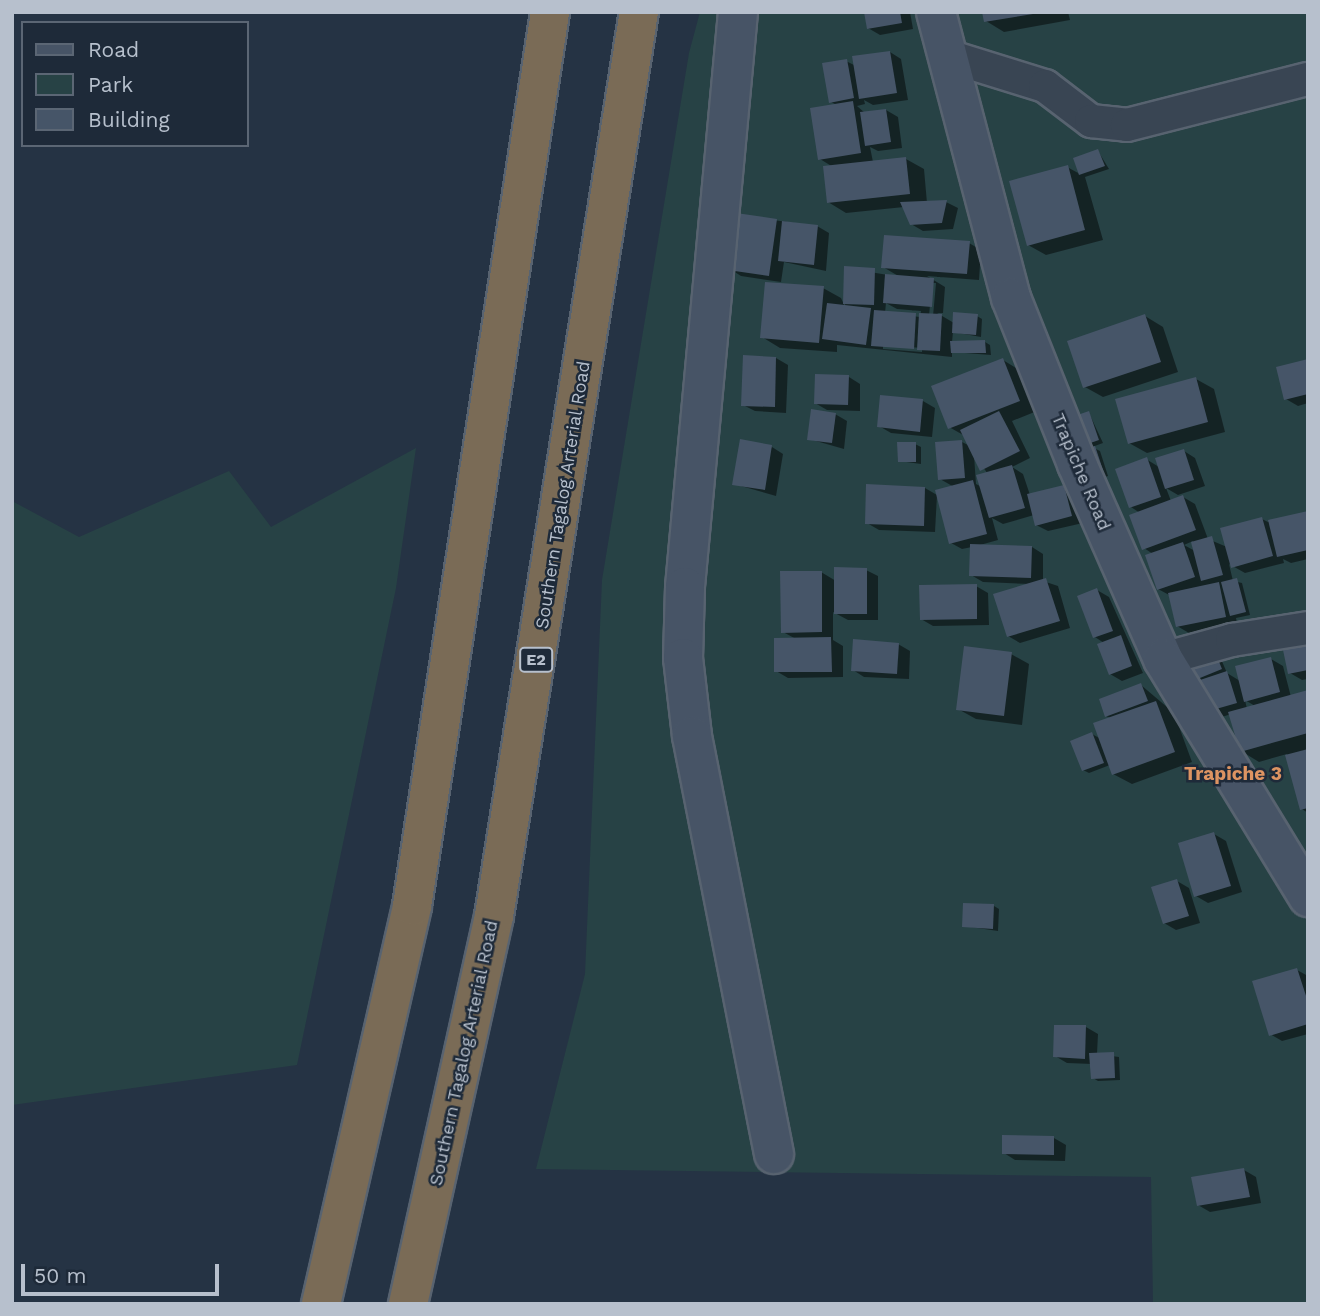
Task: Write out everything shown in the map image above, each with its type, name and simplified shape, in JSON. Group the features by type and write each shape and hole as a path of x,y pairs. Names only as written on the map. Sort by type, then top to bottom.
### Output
{"highway":[{"path":"321,1304 412,906 550,12"},
{"name":"Southern Tagalog Arterial Road","path":"408,1304 494,916 639,12"}],"street":[{"path":"738,12 683,658 692,737 774,1154"},
{"name":"Trapiche Road","path":"936,12 1010,298 1163,659 1308,897"},
{"path":"948,56 1045,86 1091,121 1127,125 1308,79"},
{"path":"1163,659 1232,640 1308,628"}],"green space":[{"path":"700,12 1308,12 1308,1304 1153,1304 1151,1177 536,1169 585,974 602,580 689,53"},
{"path":"416,448 396,588 297,1065 12,1105 12,501 79,537 229,471 271,527"}],"building":[{"path":"864,12 900,12 902,23 867,29"},
{"path":"982,12 1033,12 1033,14 984,22"},
{"path":"890,51 897,93 859,99 852,56"},
{"path":"847,59 854,98 829,103 822,63"},
{"path":"853,101 861,153 818,160 810,108"},
{"path":"886,109 891,142 865,146 860,112"},
{"path":"1098,149 1105,166 1079,175 1073,158"},
{"path":"906,157 910,194 827,203 823,166"},
{"path":"1068,165 1085,230 1027,246 1009,181"},
{"path":"947,200 942,223 910,225 900,202"},
{"path":"736,213 777,219 769,276 728,270"},
{"path":"782,221 818,225 814,265 778,261"},
{"path":"884,235 970,241 967,274 881,268"},
{"path":"844,266 875,268 874,305 843,304"},
{"path":"885,274 934,278 932,307 883,303"},
{"path":"765,282 824,286 819,343 760,338"},
{"path":"827,303 871,308 866,345 822,339"},
{"path":"874,310 916,313 914,349 871,346"},
{"path":"953,312 978,314 976,335 952,333"},
{"path":"919,313 942,314 940,351 917,350"},
{"path":"1145,314 1161,362 1083,388 1067,341"},
{"path":"985,340 986,353 951,353 950,341"},
{"path":"743,355 776,357 775,407 741,406"},
{"path":"1003,358 1020,401 948,429 931,386"},
{"path":"1308,359 1308,394 1284,400 1276,367"},
{"path":"815,374 849,375 848,405 814,404"},
{"path":"1196,377 1208,422 1128,444 1115,399"},
{"path":"880,395 923,399 920,432 877,427"},
{"path":"811,409 836,413 832,443 807,440"},
{"path":"999,411 1020,451 980,471 960,430"},
{"path":"1089,411 1099,440 1076,448 1066,419"},
{"path":"740,439 772,445 765,490 732,485"},
{"path":"962,440 965,478 938,480 935,442"},
{"path":"897,442 916,442 916,462 898,462"},
{"path":"1095,446 1104,473 1086,479 1077,452"},
{"path":"1184,449 1194,480 1165,489 1155,458"},
{"path":"1147,457 1161,497 1129,508 1115,469"},
{"path":"1012,465 1025,508 989,518 976,475"},
{"path":"973,480 987,534 949,544 935,490"},
{"path":"866,484 925,487 924,526 865,524"},
{"path":"1064,485 1072,516 1035,526 1027,494"},
{"path":"1183,495 1196,530 1142,550 1129,515"},
{"path":"1308,511 1308,550 1277,557 1268,520"},
{"path":"1262,517 1273,556 1231,568 1220,528"},
{"path":"1212,536 1223,575 1201,581 1191,542"},
{"path":"1183,542 1195,577 1157,590 1145,555"},
{"path":"970,544 1032,546 1031,578 969,576"},
{"path":"834,567 867,568 867,614 834,614"},
{"path":"780,571 822,571 822,632 781,633"},
{"path":"1046,578 1060,621 1007,637 993,594"},
{"path":"1237,578 1246,612 1230,616 1221,582"},
{"path":"1219,582 1226,617 1176,627 1168,593"},
{"path":"977,584 977,619 920,620 919,585"},
{"path":"1097,588 1113,631 1093,638 1077,596"},
{"path":"1121,635 1132,666 1109,675 1097,644"},
{"path":"831,637 832,672 774,672 774,638"},
{"path":"853,639 899,643 897,674 851,671"},
{"path":"1308,639 1308,670 1288,674 1282,645"},
{"path":"964,646 1012,652 1004,716 956,710"},
{"path":"1213,647 1222,669 1195,680 1186,657"},
{"path":"1271,657 1280,692 1244,702 1235,666"},
{"path":"1227,671 1237,703 1209,711 1200,680"},
{"path":"1141,683 1148,701 1105,717 1099,699"},
{"path":"1308,690 1308,733 1240,752 1228,712"},
{"path":"1156,701 1175,752 1112,775 1093,723"},
{"path":"1092,732 1104,763 1082,771 1070,741"},
{"path":"1308,749 1308,808 1300,810 1285,755"},
{"path":"1214,832 1231,886 1194,897 1178,843"},
{"path":"1177,879 1189,916 1163,924 1151,887"},
{"path":"963,903 994,904 993,929 962,927"},
{"path":"1297,968 1308,1002 1308,1024 1269,1036 1252,981"},
{"path":"1054,1025 1086,1025 1085,1059 1053,1057"},
{"path":"1114,1052 1115,1078 1091,1079 1089,1053"},
{"path":"1002,1135 1054,1136 1054,1155 1002,1154"},
{"path":"1244,1168 1250,1197 1197,1206 1191,1177"}],"district":[{"name":"Trapiche 3","path":"1233,774"}]}
